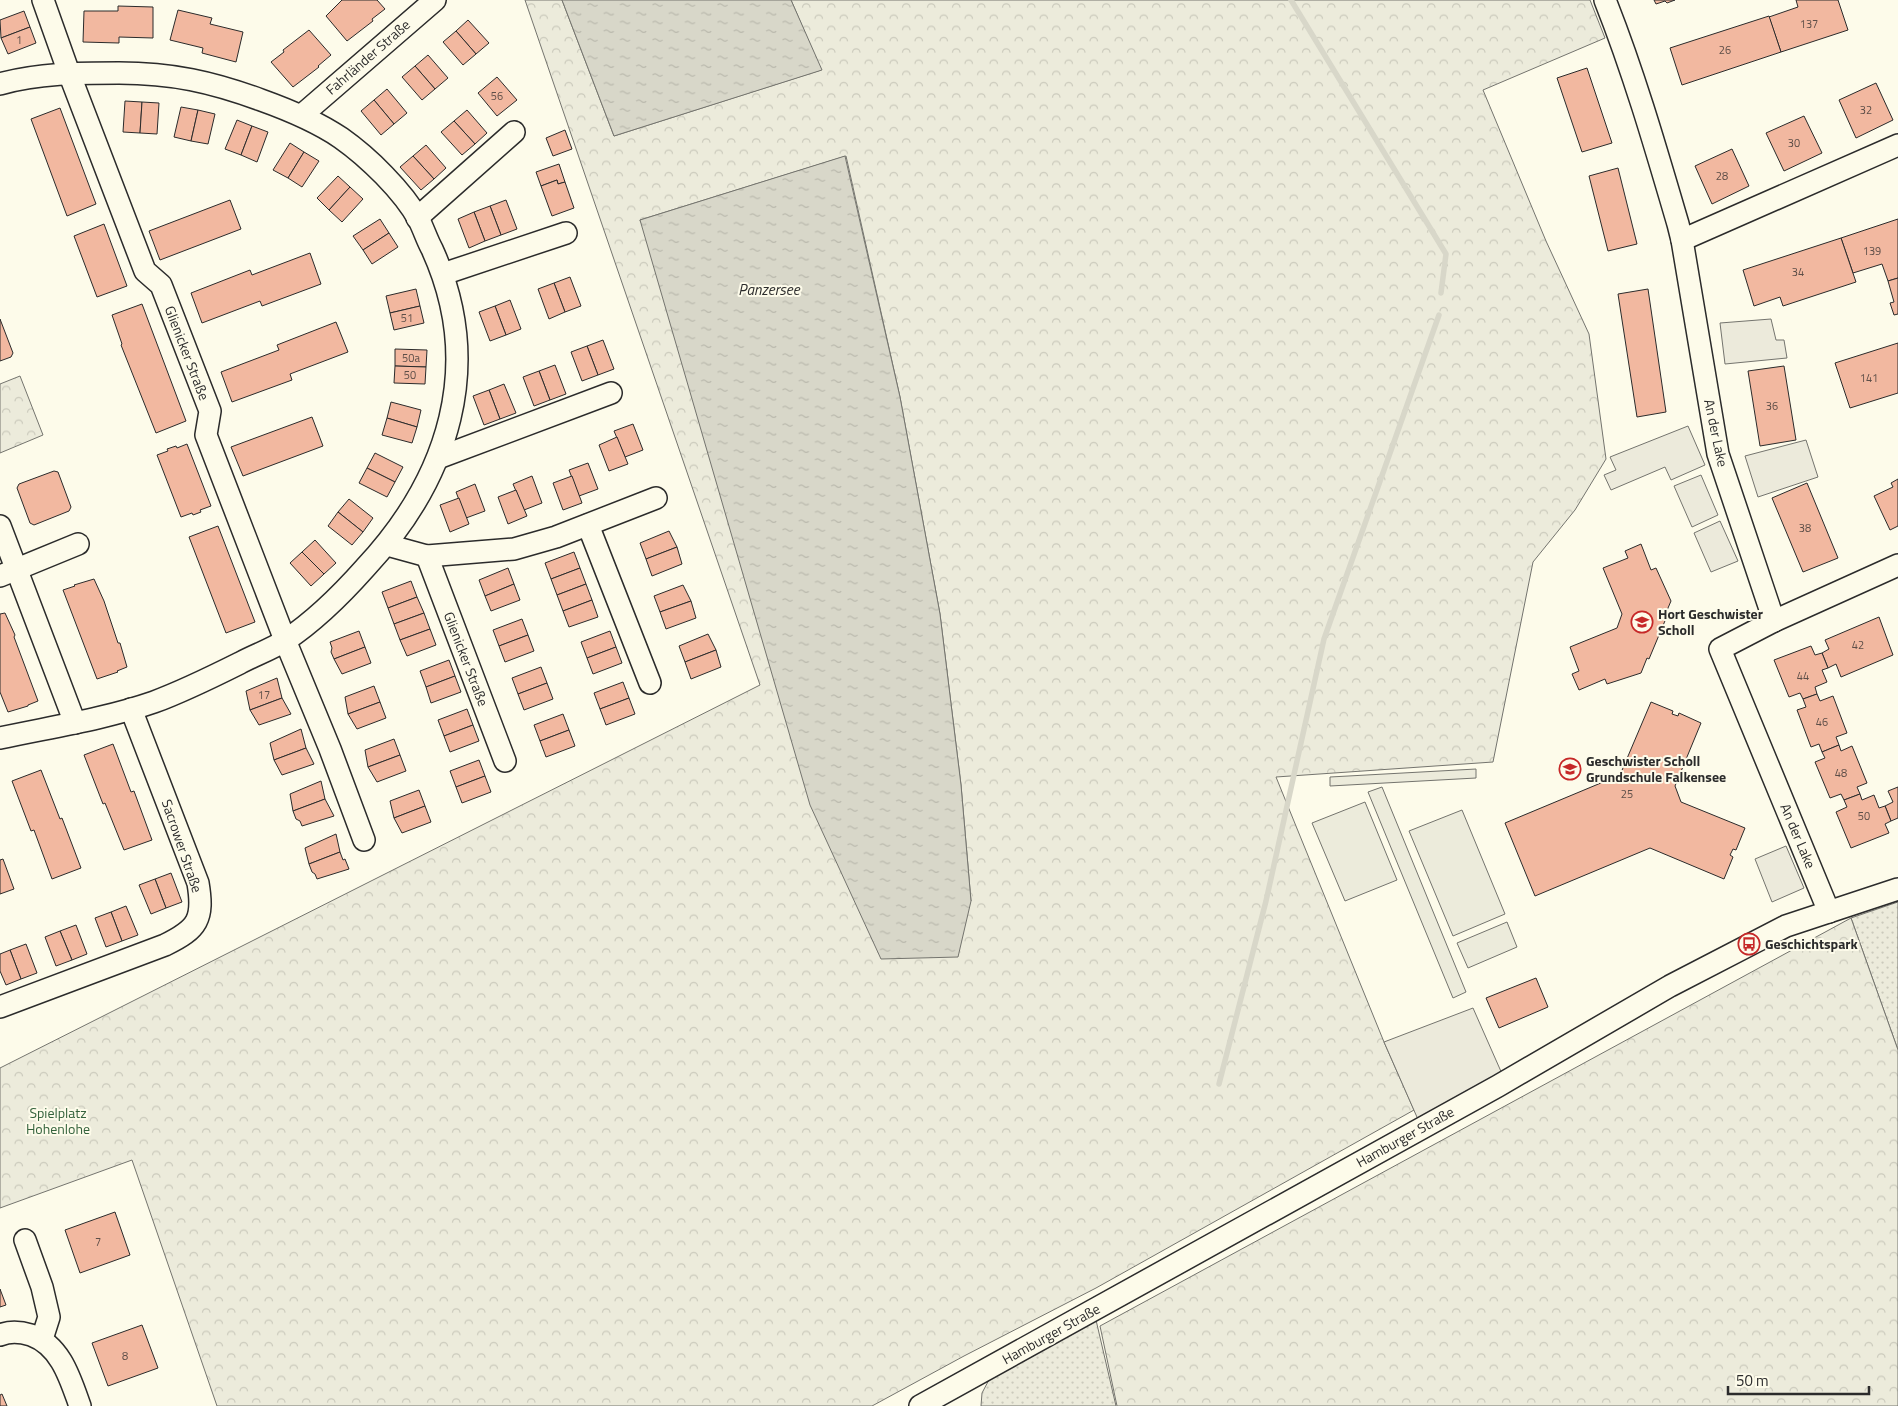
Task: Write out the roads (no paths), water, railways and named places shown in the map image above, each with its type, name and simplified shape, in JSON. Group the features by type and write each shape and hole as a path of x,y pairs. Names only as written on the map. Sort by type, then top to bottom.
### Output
{"street":[{"path":"42,0 68,73"},
{"name":"Fahrländer Straße","path":"302,115 434,0"},
{"name":"An der Lake","path":"1605,0 1622,43 1644,111 1682,240 1718,454 1774,621"},
{"path":"0,84 68,73 147,73 184,78 223,86 302,115 342,139 372,164 397,190 417,218 444,274 456,325 458,369 452,413 438,458 420,495 387,545 333,603 285,640 192,688 131,709 75,723 0,738"},
{"name":"Glienicker Straße","path":"68,73 145,271 161,285 210,411 206,435 364,840"},
{"path":"417,218 514,132"},
{"path":"1682,240 1898,145"},
{"path":"444,274 566,233"},
{"path":"438,458 611,393"},
{"path":"387,545 427,556 514,549 588,525 656,498"},
{"path":"588,525 650,683"},
{"path":"0,526 8,573 75,723"},
{"path":"8,573 78,544"},
{"name":"Glienicker Straße","path":"427,556 506,762"},
{"name":"An der Lake","path":"1829,912 1720,649 1774,621 1898,565"},
{"name":"Sacrower Straße","path":"0,1007 165,945 185,936 198,921 201,902 198,882 131,709"},
{"name":"Hamburger Straße","path":"920,1406 1498,1086 1670,986 1786,926 1898,888"},
{"path":"25,1240 42,1287 49,1317 42,1339"},
{"path":"0,1335 22,1332 42,1339 56,1352 64,1364 80,1406"}],"water":[{"path":"562,0 791,0 822,70 614,136"},
{"name":"Panzersee","path":"845,156 900,397 940,614 961,785 971,901 958,957 881,959 810,805 640,220"}],"waterway":[{"path":"1291,0 1446,254 1441,293"},
{"path":"1219,1084 1266,901 1324,639 1439,315"}],"place":[{"name":"Hort Geschwister Scholl","path":"1642,622"},
{"name":"Geschwister Scholl Grundschule Falkensee","path":"1570,769"},
{"name":"Geschichtspark","path":"1749,944"}],"park label":[{"name":"Spielplatz Hohenlohe","path":"58,1122"}]}
